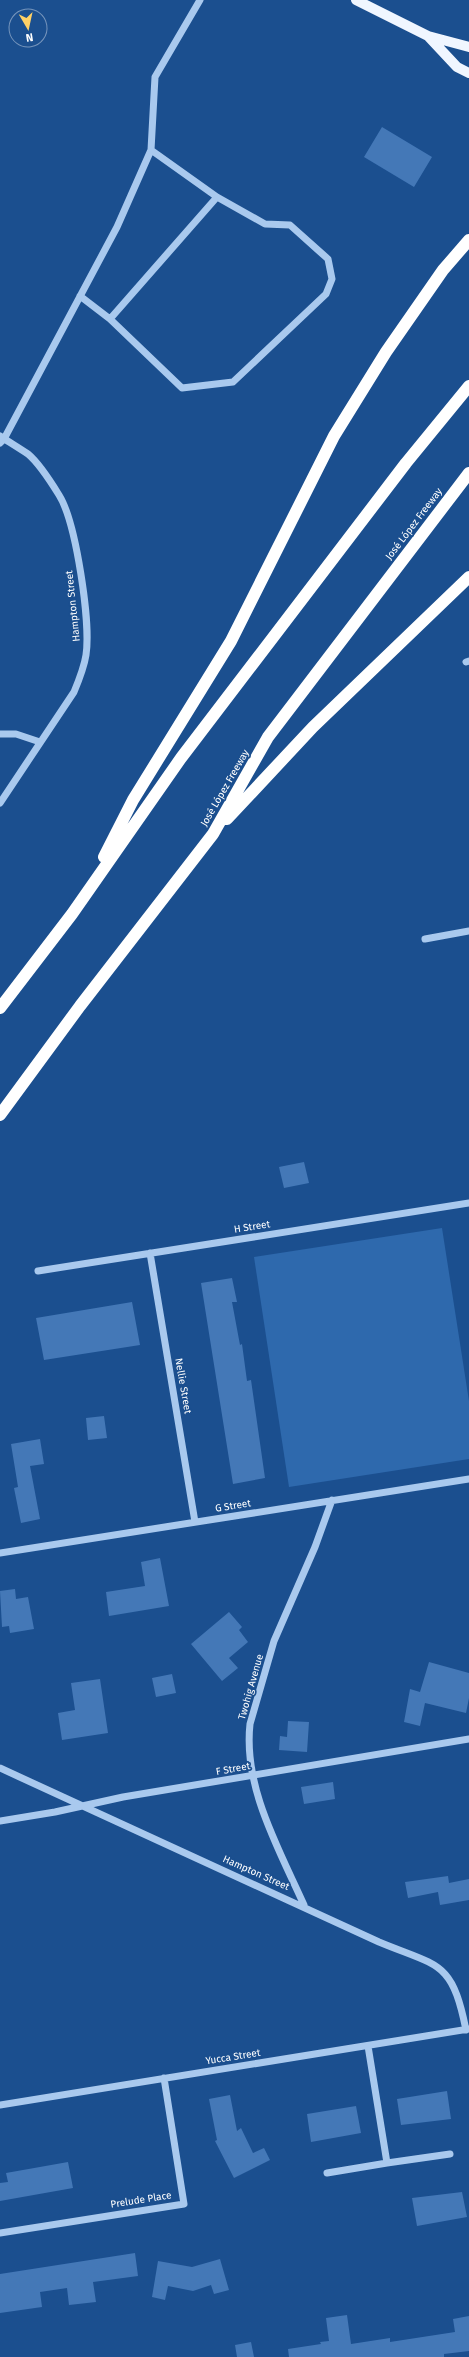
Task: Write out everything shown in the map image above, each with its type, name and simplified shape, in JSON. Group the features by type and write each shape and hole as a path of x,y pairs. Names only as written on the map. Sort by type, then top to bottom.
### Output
{"highway":[{"path":"84,896 133,800 231,641 334,436 386,352 443,270 469,240"},
{"path":"0,1008 84,896 181,758 406,463 469,386"},
{"name":"José López Freeway","path":"0,1115 51,1044 213,834 268,737 469,473"},
{"path":"213,834 313,727 469,577"}],"main road":[{"path":"356,0 428,36 469,46"},
{"path":"428,36 457,67 469,73"}],"street":[{"path":"1,439 117,227 151,150 155,77 200,0"},
{"path":"80,296 110,319 182,388 233,382 326,294 332,279 328,259 290,225 266,224 217,197 151,150"},
{"path":"110,319 217,197"},
{"name":"Hampton Street","path":"0,803 74,692 81,676 86,655 87,634 75,536 66,510 57,491 29,455 1,439"},
{"path":"0,734 16,734 40,742"},
{"path":"425,939 469,931"},
{"name":"H Street","path":"38,1271 469,1203"},
{"name":"Nellie Street","path":"150,1253 195,1522"},
{"name":"G Street","path":"0,1553 469,1479"},
{"name":"Twohig Avenue","path":"304,1905 274,1837 252,1776 249,1737 274,1641 315,1547 332,1500"},
{"name":"F Street","path":"0,1821 123,1797 469,1739"},
{"name":"Hampton Street","path":"0,1768 304,1905 380,1942 436,1964 449,1978 456,1990 467,2030"},
{"name":"Yucca Street","path":"0,2105 467,2030"},
{"path":"368,2046 387,2163"},
{"name":"Prelude Place","path":"0,2232 184,2204 164,2078"},
{"path":"327,2173 450,2154"}],"shaded area":[{"path":"442,1228 469,1401 469,1459 289,1487 254,1257"}],"building":[{"path":"382,127 432,157 414,187 364,157"},
{"path":"304,1162 309,1183 284,1188 279,1167"},
{"path":"232,1278 237,1302 232,1302 240,1345 242,1344 247,1381 251,1380 265,1478 233,1484 201,1283"},
{"path":"132,1302 140,1345 44,1360 36,1318"},
{"path":"104,1416 107,1438 88,1440 86,1418"},
{"path":"40,1439 44,1464 30,1466 40,1519 21,1523 14,1488 18,1487 11,1444"},
{"path":"160,1558 169,1606 109,1616 106,1592 145,1586 141,1562"},
{"path":"15,1589 16,1599 28,1597 34,1629 10,1633 9,1626 2,1627 0,1591"},
{"path":"229,1612 242,1627 239,1630 248,1642 229,1658 238,1668 222,1681 191,1644"},
{"path":"429,1662 469,1673 469,1698 466,1713 425,1703 420,1726 404,1722 410,1689 420,1692"},
{"path":"172,1674 176,1693 156,1697 152,1678"},
{"path":"100,1679 108,1733 62,1740 58,1713 75,1710 71,1683"},
{"path":"288,1721 309,1722 307,1752 279,1750 280,1736 287,1737"},
{"path":"333,1782 335,1799 304,1804 301,1787"},
{"path":"448,1876 449,1883 469,1879 469,1900 440,1905 438,1892 408,1898 405,1882"},
{"path":"447,2091 451,2119 401,2125 397,2099"},
{"path":"230,2095 237,2131 241,2128 253,2153 264,2148 270,2160 234,2178 215,2141 217,2140 209,2099"},
{"path":"356,2106 361,2133 311,2142 307,2114"},
{"path":"68,2162 73,2188 0,2201 0,2183 8,2182 6,2173"},
{"path":"462,2192 467,2217 417,2226 412,2198"},
{"path":"135,2253 138,2276 93,2282 96,2302 69,2305 67,2288 40,2292 42,2307 0,2313 0,2274"},
{"path":"220,2259 229,2290 214,2294 211,2285 193,2291 168,2286 165,2300 152,2297 158,2261 192,2267"},
{"path":"347,2315 351,2344 390,2338 390,2342 455,2332 453,2319 469,2316 469,2351 444,2354 444,2357 289,2357 288,2349 321,2344 320,2342 329,2341 326,2318"},
{"path":"251,2342 254,2357 237,2357 235,2345"}]}
